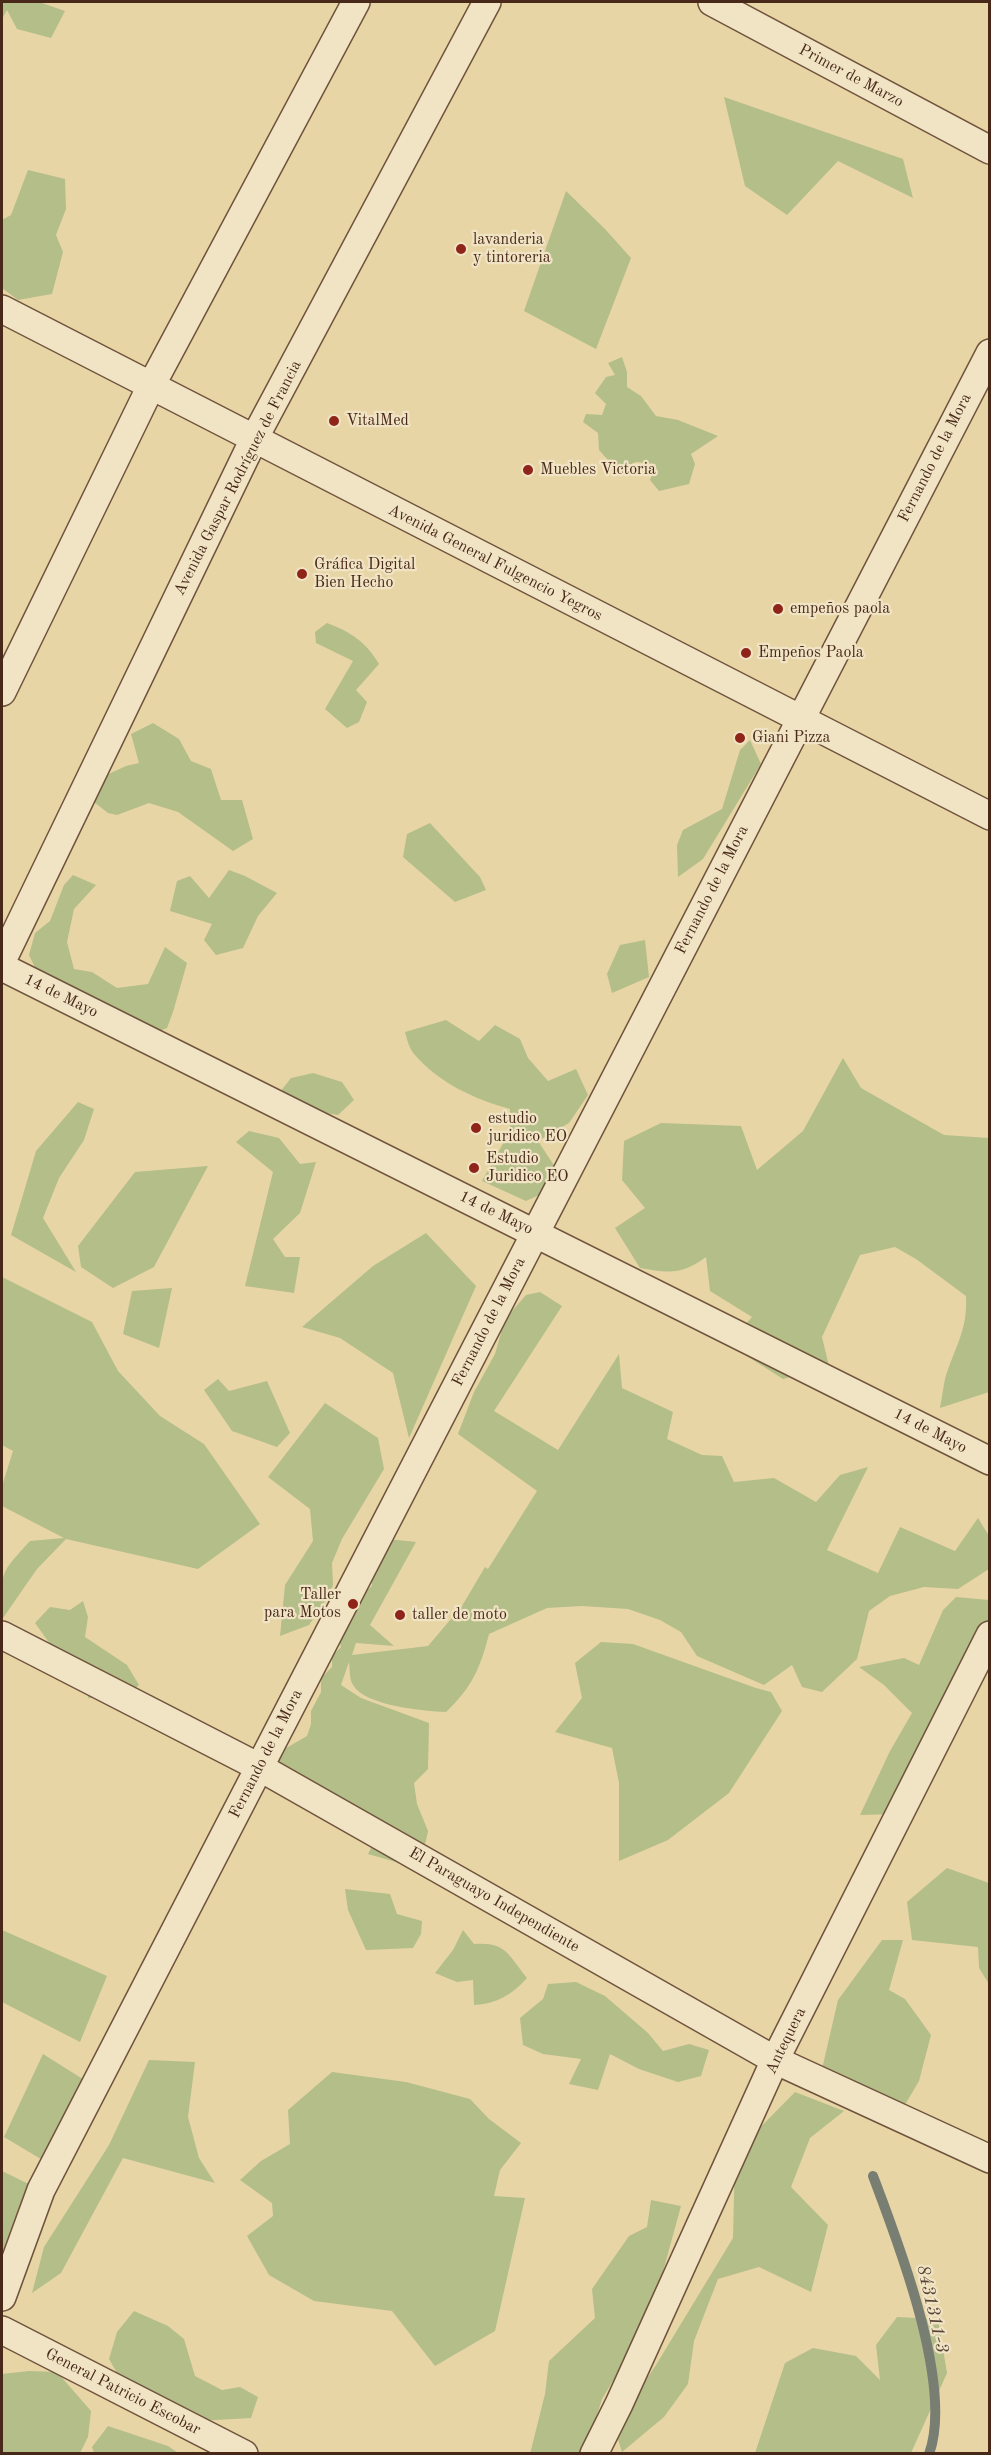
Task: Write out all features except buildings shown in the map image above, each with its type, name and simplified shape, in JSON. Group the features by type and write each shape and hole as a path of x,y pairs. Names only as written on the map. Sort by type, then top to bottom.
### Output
{"street":[{"path":"2,692 151,386 356,2"},
{"name":"Avenida Gaspar Rodríguez de Francia","path":"2,961 254,440 487,2"},
{"name":"Primer de Marzo","path":"712,2 990,150"},
{"name":"Avenida General Fulgencio Yegros","path":"2,309 990,816"},
{"name":"Fernando de la Mora","path":"2,2297 41,2190 990,353"},
{"name":"14 de Mayo","path":"2,967 990,1461"},
{"name":"El Paraguayo Independiente","path":"2,1635 260,1767 775,2060 990,2159"},
{"name":"Antequera","path":"594,2454 619,2404 775,2060 990,1635"},
{"name":"General Patricio Escobar","path":"2,2330 244,2454"}],"green space":[{"path":"2,2 39,2 65,11 51,38 17,29 7,10 2,19"},
{"path":"724,97 903,159 913,198 838,161 787,215 745,186"},
{"path":"28,170 65,179 66,209 56,235 63,252 52,294 18,300 2,288 2,220 11,215"},
{"path":"566,191 631,258 596,349 524,311"},
{"path":"622,357 627,372 627,387 641,396 656,416 678,420 718,436 691,454 695,464 689,484 659,491 650,480 656,464 636,462 617,470 599,450 598,433 583,422 586,414 602,415 606,404 595,393 606,377 615,375 608,363"},
{"path":"327,623 357,639 379,664 356,690 367,702 359,722 347,728 325,709 353,661 316,643 315,632"},
{"path":"153,723 179,739 191,761 211,769 221,800 242,800 253,839 233,851 178,812 149,803 117,815 108,813 90,799 100,778 126,766 139,763 131,734"},
{"path":"750,740 761,764 703,859 678,877 677,845 683,830 722,809 740,750"},
{"path":"430,823 480,877 486,890 455,902 403,857 407,834"},
{"path":"229,870 277,893 258,916 243,948 216,955 204,940 212,924 170,911 177,881 190,876 209,898"},
{"path":"73,875 96,885 74,909 67,942 74,969 92,972 117,988 148,984 165,947 187,963 167,1028 152,1034 39,976 29,955 35,933 50,921 64,885"},
{"path":"645,940 649,977 612,993 607,974 620,945"},
{"path":"446,1020 479,1041 495,1025 520,1039 528,1058 548,1081 576,1069 588,1095 569,1123 538,1141 555,1167 550,1190 526,1201 482,1181 510,1131 510,1109 458,1089 434,1073 412,1052 405,1032"},
{"path":"843,1058 861,1088 944,1135 989,1138 989,1392 940,1408 945,1379 963,1329 966,1296 916,1259 895,1247 860,1255 822,1337 829,1366 783,1379 728,1344 752,1317 710,1291 706,1257 682,1270 659,1271 640,1268 615,1228 645,1208 622,1180 624,1141 661,1123 741,1126 757,1170 803,1131"},
{"path":"313,1073 342,1082 354,1100 338,1115 298,1109 280,1092 291,1078"},
{"path":"78,1102 94,1109 84,1140 59,1178 43,1218 76,1272 11,1235 36,1151"},
{"path":"249,1131 279,1138 300,1164 316,1162 300,1213 273,1239 285,1257 300,1257 294,1293 245,1286 273,1172 236,1142"},
{"path":"208,1166 154,1267 113,1288 81,1267 78,1246 135,1172"},
{"path":"426,1233 476,1286 409,1438 393,1373 340,1338 302,1327 373,1266"},
{"path":"2,1277 92,1322 118,1371 160,1416 204,1444 260,1524 198,1569 66,1539 37,1569 3,1618 4,1574 13,1560 30,1541 64,1538 2,1506 2,1486 13,1451 2,1445"},
{"path":"172,1288 159,1348 123,1334 132,1291"},
{"path":"540,1292 562,1306 494,1411 558,1450 619,1354 622,1388 673,1412 667,1439 702,1455 722,1456 734,1482 774,1478 816,1502 840,1475 868,1467 827,1550 878,1573 900,1527 955,1551 978,1518 989,1536 989,1569 958,1589 924,1587 890,1596 869,1611 857,1659 822,1692 802,1687 792,1665 764,1685 697,1656 681,1632 660,1620 628,1609 582,1606 547,1608 489,1634 474,1677 446,1712 396,1706 370,1698 353,1685 349,1662 341,1685 361,1698 429,1723 428,1769 414,1783 417,1804 428,1831 421,1863 403,1864 368,1854 377,1836 269,1781 281,1751 307,1736 311,1724 311,1711 321,1692 321,1678 332,1667 332,1656 341,1647 338,1636 347,1606 372,1586 369,1567 388,1539 416,1542 370,1625 394,1646 356,1643 352,1655 428,1646 462,1606 485,1567 488,1569 537,1491 458,1434 474,1392 495,1354 505,1319 526,1295"},
{"path":"218,1379 229,1391 267,1381 290,1433 277,1447 232,1431 204,1390"},
{"path":"325,1403 378,1438 384,1469 342,1539 332,1563 333,1585 326,1600 309,1625 280,1636 285,1585 313,1541 310,1509 268,1477"},
{"path":"956,1597 989,1600 989,1628 898,1814 860,1815 890,1751 912,1713 884,1685 859,1667 904,1658 919,1665 943,1610"},
{"path":"83,1601 88,1617 85,1637 127,1665 139,1685 125,1698 88,1698 89,1669 50,1644 35,1623 50,1607 70,1610"},
{"path":"601,1642 633,1644 771,1692 782,1711 729,1793 668,1840 619,1861 619,1783 612,1748 555,1732 582,1698 575,1663"},
{"path":"947,1868 989,1883 989,1984 979,1968 978,1947 912,1940 907,1902"},
{"path":"345,1889 390,1894 397,1914 422,1921 421,1934 413,1948 366,1950 348,1910"},
{"path":"2,1930 107,1976 80,2042 2,2002"},
{"path":"463,1930 474,1944 494,1945 506,1952 527,1978 503,1998 474,2005 473,1980 457,1982 435,1973 453,1950"},
{"path":"882,1940 903,1940 889,1990 905,1999 931,2035 919,2081 899,2115 822,2069 838,2000"},
{"path":"576,1982 605,1996 648,2033 663,2051 689,2044 709,2050 701,2076 678,2082 639,2069 610,2054 598,2090 569,2084 581,2059 543,2054 523,2045 520,2018 543,1999 548,1984"},
{"path":"43,2054 105,2093 66,2174 4,2137"},
{"path":"149,2060 195,2062 188,2117 199,2158 215,2183 123,2158 61,2273 32,2293 44,2247 109,2145"},
{"path":"332,2072 406,2082 470,2099 489,2119 521,2143 500,2170 494,2196 525,2198 495,2331 435,2366 392,2311 314,2301 269,2275 247,2236 273,2216 272,2203 240,2180 261,2161 290,2144 288,2110"},
{"path":"795,2092 844,2111 810,2138 791,2187 828,2225 811,2292 759,2267 718,2279 694,2341 688,2384 664,2417 622,2452 614,2427 656,2365 733,2238 735,2153"},
{"path":"2,2171 41,2190 2,2267"},
{"path":"651,2200 681,2206 650,2319 602,2399 585,2453 530,2454 545,2394 549,2361 595,2318 592,2289 629,2236 647,2227"},
{"path":"134,2311 168,2326 184,2339 195,2376 222,2390 240,2387 258,2397 251,2418 180,2422 133,2401 109,2359 117,2332"},
{"path":"897,2317 938,2319 947,2373 911,2453 755,2453 785,2363 813,2348 856,2356 880,2380 876,2345"},
{"path":"29,2371 57,2372 91,2411 88,2437 80,2453 2,2454 2,2374"},
{"path":"108,2426 168,2446 178,2453 94,2453 92,2447"}],"waterway":[{"name":"8431311-3","path":"873,2176 908,2275 929,2354 934,2391 935,2425 929,2454"}],"place":[{"name":"lavanderia y tintoreria","path":"461,249"},
{"name":"VitalMed","path":"334,421"},
{"name":"Muebles Victoria","path":"528,470"},
{"name":"Gráfica Digital Bien Hecho","path":"302,574"},
{"name":"empeños paola","path":"778,609"},
{"name":"Empeños Paola","path":"746,653"},
{"name":"Giani Pizza","path":"740,738"},
{"name":"estudio juridico EO","path":"476,1128"},
{"name":"Estudio Juridico EO","path":"474,1168"},
{"name":"Taller para Motos","path":"353,1604"},
{"name":"taller de moto","path":"400,1615"}]}
